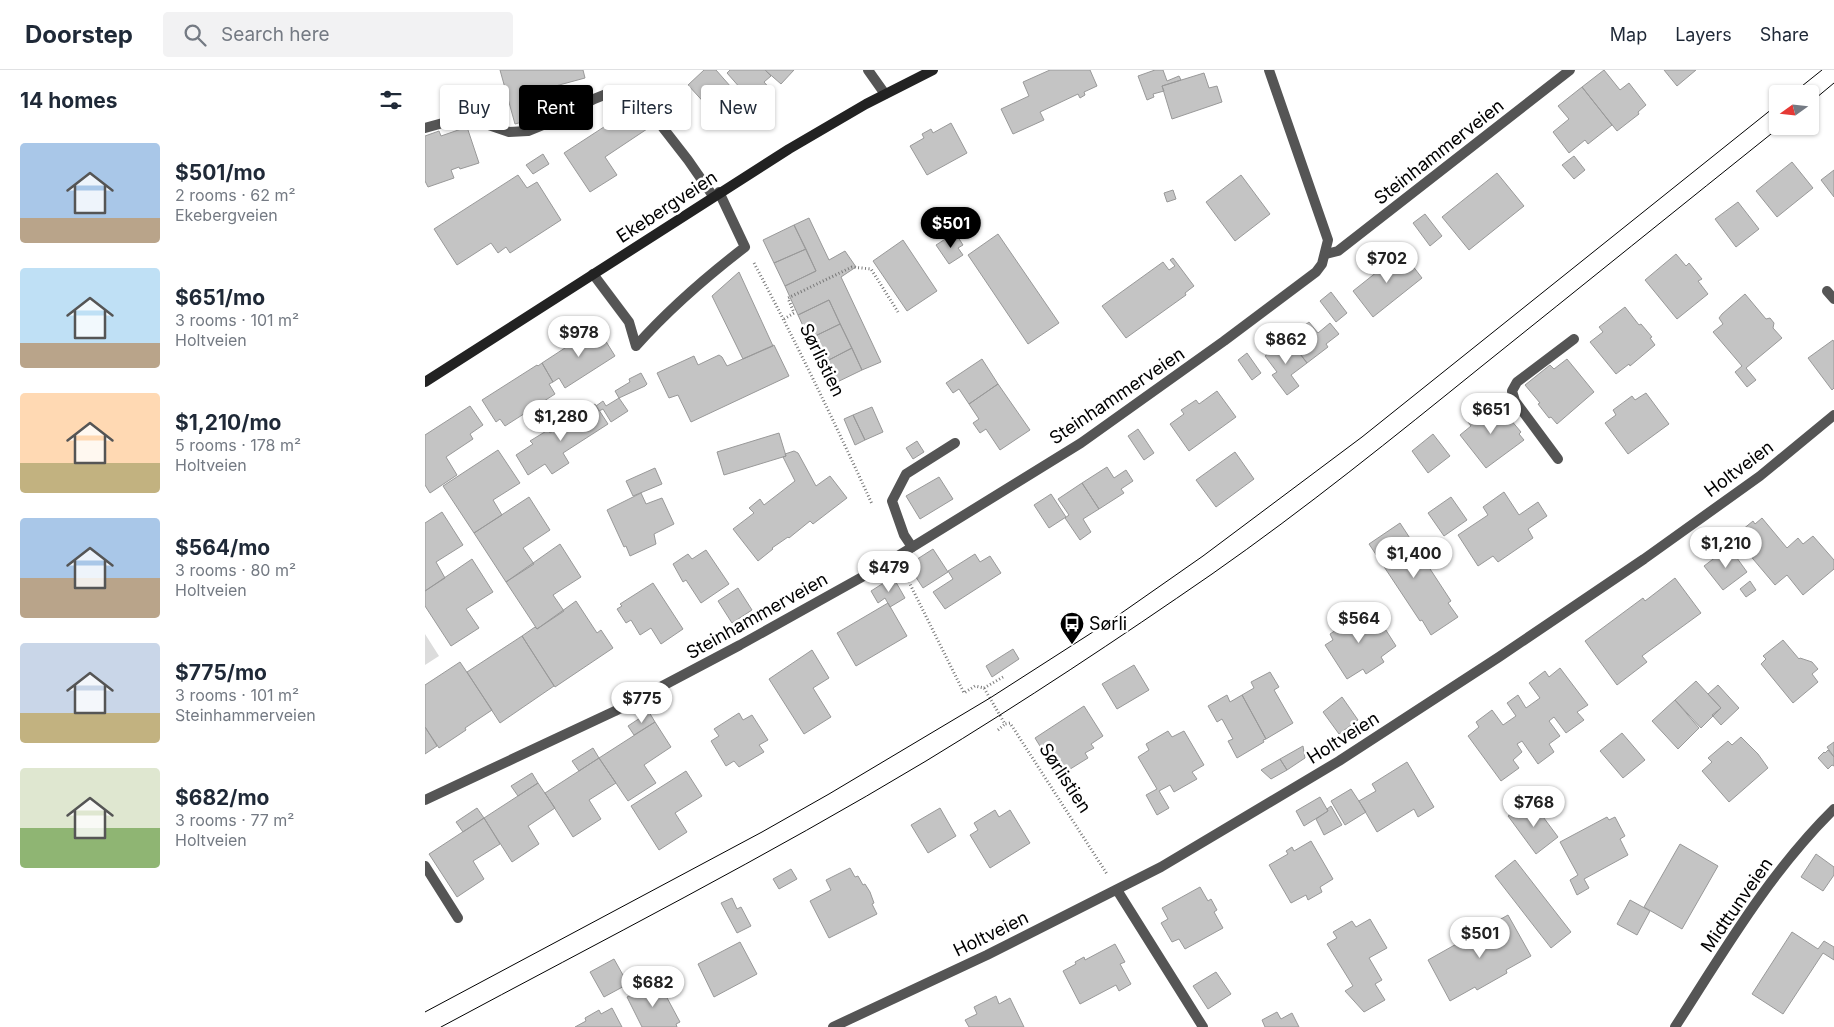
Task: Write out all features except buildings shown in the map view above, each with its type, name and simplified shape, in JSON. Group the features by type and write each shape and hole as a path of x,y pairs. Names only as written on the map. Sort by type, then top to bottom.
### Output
{"main road":[{"name":"Ekebergveien","path":"425,382 789,149 885,94 933,70"}],"street":[{"path":"868,70 885,94"},
{"path":"1269,70 1328,240 1326,254"},
{"name":"Steinhammerveien","path":"425,800 615,711 740,645 880,567 1081,443 1194,363 1311,276 1322,264 1326,254 1338,251 1570,70"},
{"path":"425,128 461,118 475,120 509,132 527,131 550,122 609,93 625,92 639,97 716,194 745,247 707,277 658,321 636,346 629,322 593,274"},
{"path":"1558,460 1515,401 1512,392 1517,382 1574,339"},
{"name":"Holtveien","path":"833,1027 987,955 1161,867 1339,761 1644,559 1759,476 1834,416"},
{"path":"912,546 904,535 892,501 906,474 955,443"},
{"name":"Midttunveien","path":"1675,1027 1763,891 1806,837 1834,809"},
{"path":"425,866 459,918"},
{"path":"1117,890 1203,1027"}],"path":[{"name":"Sørlistien","path":"745,247 784,319 873,507"},
{"path":"784,319 794,313 788,298 853,268 871,269 898,312"},
{"path":"901,568 927,616 964,693 975,686 984,688 1003,677"},
{"name":"Sørlistien","path":"984,688 1005,724 1010,723 1117,890"},
{"path":"998,730 1005,724"}],"shaded area":[{"path":"425,634 439,656 425,665"}],"tram line":[{"path":"1803,85 1822,70"},
{"path":"1819,96 1834,83"},
{"path":"425,1012 762,832 829,794 990,698 1110,621 1203,556 1362,437 1769,111"},
{"path":"441,1027 685,897 866,796 926,761 1070,670 1212,574 1281,524 1416,419 1770,135"}],"place":[{"name":"Sørli","path":"1072,645"}]}
